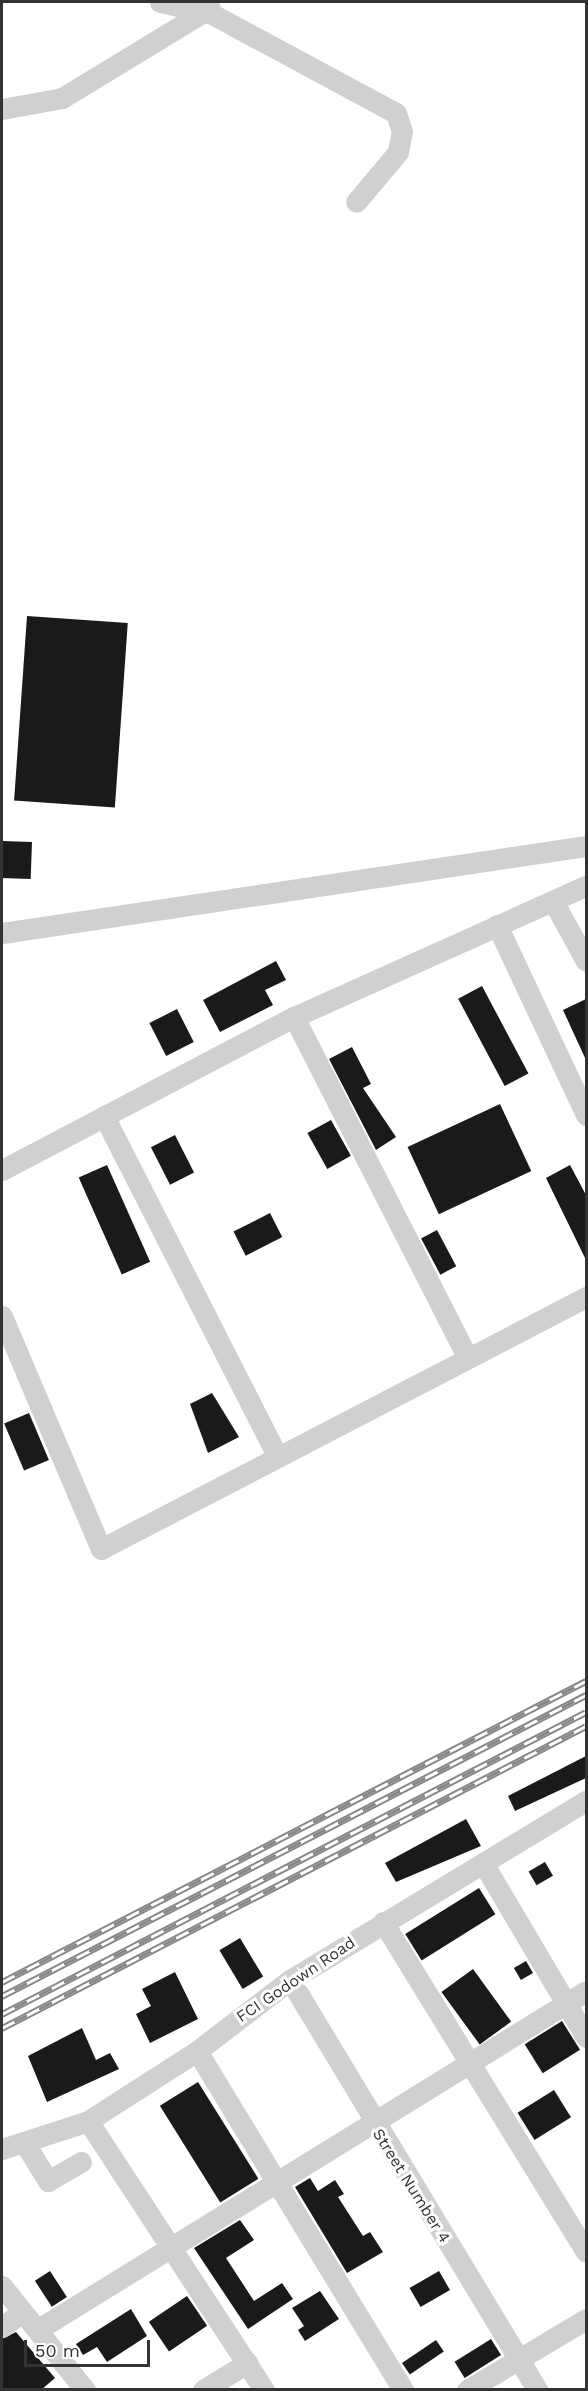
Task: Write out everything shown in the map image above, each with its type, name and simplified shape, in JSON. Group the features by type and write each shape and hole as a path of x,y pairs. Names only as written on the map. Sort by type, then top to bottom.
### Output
{"street":[{"path":"160,2 210,7 396,113 402,131 398,152 356,202"},
{"path":"2,109 62,98 210,7"},
{"path":"2,933 586,846"},
{"path":"2,1170 294,1017 586,886"},
{"path":"553,901 586,961"},
{"path":"498,925 586,1115"},
{"path":"294,1017 466,1355"},
{"path":"104,1116 276,1455"},
{"path":"2,1316 101,1549 466,1355 586,1297"},
{"name":"FCI Godown Road","path":"2,2149 88,2121 197,2051 290,1980 383,1922 585,1805"},
{"path":"483,1863 586,2037"},
{"path":"383,1922 468,2067 586,2252"},
{"name":"Street Number 4","path":"290,1980 373,2126 537,2390"},
{"path":"37,2330 171,2247 275,2187 586,1991"},
{"path":"197,2051 275,2187 403,2390"},
{"path":"88,2121 264,2390"},
{"path":"24,2142 48,2181 88,2158 62,2129"},
{"path":"2,2286 85,2390"},
{"path":"2,2327 22,2312"},
{"path":"467,2390 586,2319"},
{"path":"203,2390 247,2363"}],"building":[{"path":"27,616 128,623 115,808 14,801"},
{"path":"2,841 32,842 31,879 2,878"},
{"path":"276,961 286,980 265,990 273,1005 220,1032 203,1000"},
{"path":"482,986 528,1073 505,1086 458,999"},
{"path":"586,999 586,1060 563,1010"},
{"path":"177,1009 194,1042 166,1056 149,1023"},
{"path":"352,1047 371,1084 363,1088 396,1137 376,1150 329,1059"},
{"path":"500,1104 531,1171 439,1214 408,1147"},
{"path":"331,1120 351,1156 327,1169 307,1133"},
{"path":"175,1135 194,1172 170,1185 151,1147"},
{"path":"107,1165 150,1262 122,1274 79,1178"},
{"path":"570,1165 586,1195 586,1260 546,1178"},
{"path":"270,1213 282,1237 246,1256 233,1232"},
{"path":"437,1230 456,1266 440,1275 421,1238"},
{"path":"212,1393 239,1437 208,1453 190,1404"},
{"path":"29,1413 49,1460 24,1470 4,1424"},
{"path":"586,1756 586,1778 515,1811 508,1796"},
{"path":"466,1819 481,1846 396,1882 385,1863"},
{"path":"545,1862 553,1876 537,1885 529,1872"},
{"path":"479,1888 495,1914 422,1960 405,1934"},
{"path":"240,1938 263,1977 243,1989 219,1950"},
{"path":"526,1961 533,1973 521,1980 514,1968"},
{"path":"473,1969 511,2022 480,2045 441,1992"},
{"path":"175,1972 198,2019 150,2043 136,2014 151,2006 142,1989"},
{"path":"562,2021 580,2050 543,2073 525,2044"},
{"path":"82,2028 96,2060 110,2053 119,2069 47,2102 28,2056"},
{"path":"198,2082 258,2179 220,2203 160,2106"},
{"path":"554,2090 571,2117 534,2140 518,2113"},
{"path":"310,2178 318,2191 335,2180 344,2194 338,2197 363,2236 370,2232 383,2252 347,2273 295,2187"},
{"path":"240,2220 254,2240 226,2258 254,2301 282,2283 293,2299 248,2329 194,2248"},
{"path":"50,2271 67,2297 52,2307 35,2281"},
{"path":"439,2271 450,2290 421,2307 410,2288"},
{"path":"320,2291 339,2319 305,2341 298,2330 304,2326 292,2308"},
{"path":"187,2296 207,2326 169,2352 149,2322"},
{"path":"131,2309 147,2336 107,2362 97,2347 83,2355 76,2344"},
{"path":"16,2332 55,2378 41,2390 2,2390 2,2339"},
{"path":"491,2339 501,2355 465,2378 455,2362"},
{"path":"436,2340 444,2352 410,2375 402,2363"}],"railway":[{"path":"2,1982 586,1681"},
{"path":"2,1996 586,1695"},
{"path":"2,2014 586,1712"},
{"path":"2,2028 586,1726"}]}
